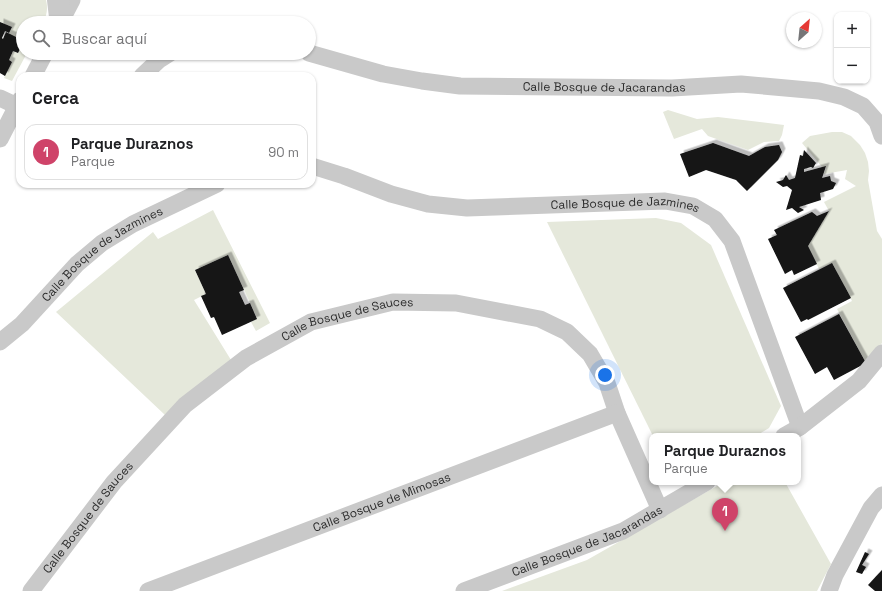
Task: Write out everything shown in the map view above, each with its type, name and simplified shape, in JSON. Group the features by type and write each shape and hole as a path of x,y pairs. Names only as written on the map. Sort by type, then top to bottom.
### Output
{"street":[{"path":"58,0 60,16"},
{"path":"64,16 72,0"},
{"name":"Calle Bosque de Jacarandas","path":"316,55 383,74 460,86 672,88 740,84 819,91 844,97 863,106 877,122 882,136"},
{"path":"35,72 41,60"},
{"path":"146,72 159,60"},
{"path":"0,98 16,111"},
{"path":"0,139 16,114"},
{"name":"Calle Bosque de Jazmines","path":"316,167 392,194 428,204 467,208 665,201 693,206 715,219 732,241 800,427"},
{"name":"Calle Bosque de Jazmines","path":"0,342 22,324 78,264 102,243 132,224 209,188"},
{"name":"Calle Bosque de Sauces","path":"31,591 114,482 185,405 246,358 311,322 393,302 456,303 540,319 567,332 590,354 607,383 617,413 660,510"},
{"path":"789,433 800,427 859,381 882,353"},
{"name":"Calle Bosque de Mimosas","path":"148,591 617,413"},
{"name":"Calle Bosque de Jacarandas","path":"464,591 623,531 702,485"},
{"path":"829,591 835,575 871,508 882,495"}],"shaded area":[{"path":"0,0 46,0 47,12 45,16 16,16 16,38 9,34 12,27 0,22"},
{"path":"13,51 16,52 16,60 23,60 12,81 4,78 12,62 9,60"},
{"path":"668,110 697,119 718,117 784,125 779,141 764,142 748,150 708,136 702,129 674,139 663,112"},
{"path":"832,132 842,132 851,136 860,145 865,153 868,162 868,180 877,231 882,239 882,343 866,363 837,309 852,301 832,263 819,269 808,246 829,211 824,202 856,186 845,179 847,170 824,174 826,167 822,167 802,143 810,136"},
{"path":"213,210 270,323 256,331 251,322 257,318 228,255 195,270 206,294 194,300 231,360 165,415 56,312 153,232 158,239"},
{"path":"656,218 681,223 711,245 781,406 769,428 761,433 652,433 547,222"},
{"path":"719,485 787,485 831,564 817,591 502,591 587,560"}],"building":[{"path":"0,22 12,27 9,33 5,31 2,38 3,39 6,32 16,37 16,52 13,51 9,60 12,62 5,76 0,73"},
{"path":"713,143 749,156 765,147 779,145 782,152 778,160 747,191 736,180 706,170 689,177 680,154"},
{"path":"804,150 816,163 813,168 811,167 804,169 804,172 826,166 822,178 830,176 831,181 836,183 833,189 820,193 821,200 799,207 804,210 798,213 792,208 786,210 792,190 787,186 783,187 776,182 783,180 786,175 789,180 795,178 800,155 803,156"},
{"path":"829,211 808,246 817,264 794,275 792,270 785,274 768,239 777,235 774,230 812,212 817,216"},
{"path":"228,255 244,290 239,292 245,305 250,303 257,319 222,335 214,317 211,318 201,296 206,294 195,270"},
{"path":"832,263 851,298 808,320 807,319 801,322 783,288"},
{"path":"839,314 866,363 834,380 827,367 815,374 795,337"},
{"path":"865,552 869,554 862,565 866,567 862,574 856,572"},
{"path":"882,570 882,591 875,591 868,585"}],"place":[{"name":"Parque Duraznos","path":"725,531"}]}
